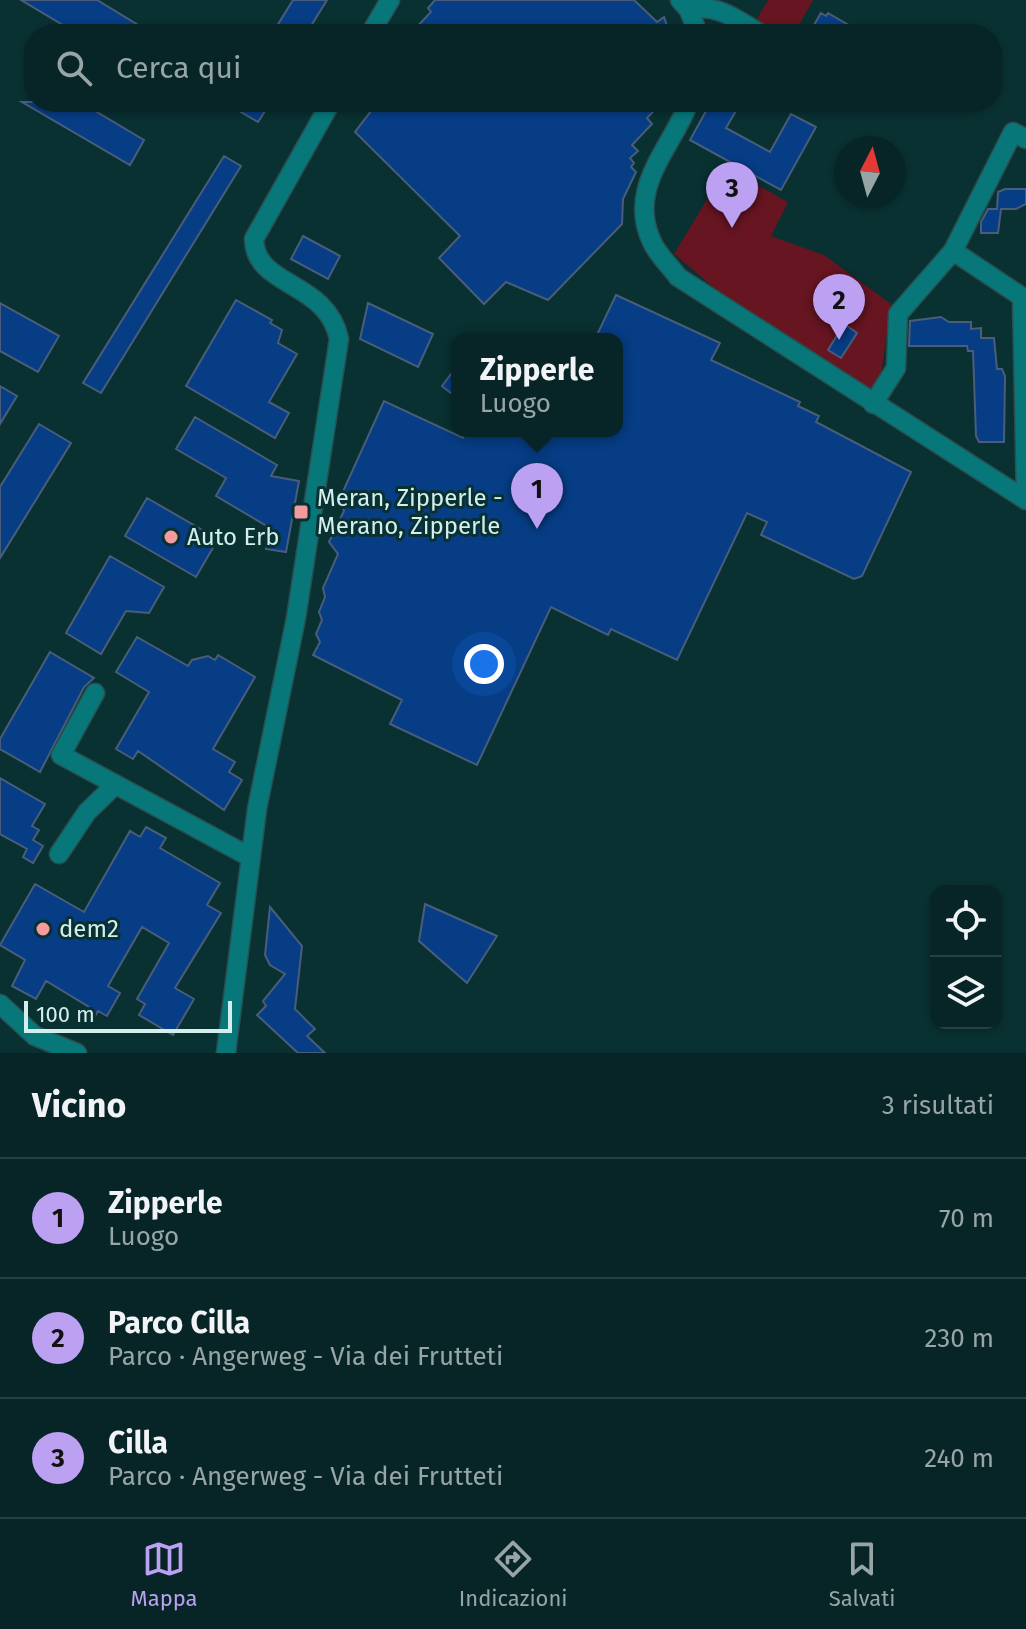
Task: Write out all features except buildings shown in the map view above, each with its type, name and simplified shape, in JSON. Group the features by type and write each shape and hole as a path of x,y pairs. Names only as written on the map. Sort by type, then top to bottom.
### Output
{"street":[{"path":"376,24 390,0"},
{"path":"694,24 685,5 723,12 744,24"},
{"path":"226,1053 250,857 296,618 339,339 328,310 315,297 262,265 254,249 258,229 325,112"},
{"path":"684,112 654,166 646,189 651,241 678,277 1026,500"},
{"path":"873,404 896,368 898,314 953,251 1013,132 1026,139"},
{"path":"953,251 1022,297 1026,500"},
{"path":"95,693 61,755 250,857"},
{"path":"59,854 87,812 115,785"},
{"path":"0,1004 35,1036 77,1053"}],"shaded area":[{"path":"768,0 813,0 800,24 755,22"},
{"path":"726,168 788,202 771,236 824,255 891,304 881,375 871,390 736,306 674,254"}],"place":[{"name":"Cilla","path":"732,228"},
{"name":"Parco Cilla","path":"839,340"},
{"name":"Meran, Zipperle - Merano, Zipperle","path":"301,512"},
{"name":"Zipperle","path":"537,529"},
{"name":"Auto Erb","path":"171,537"},
{"name":"dem2","path":"43,929"}]}
